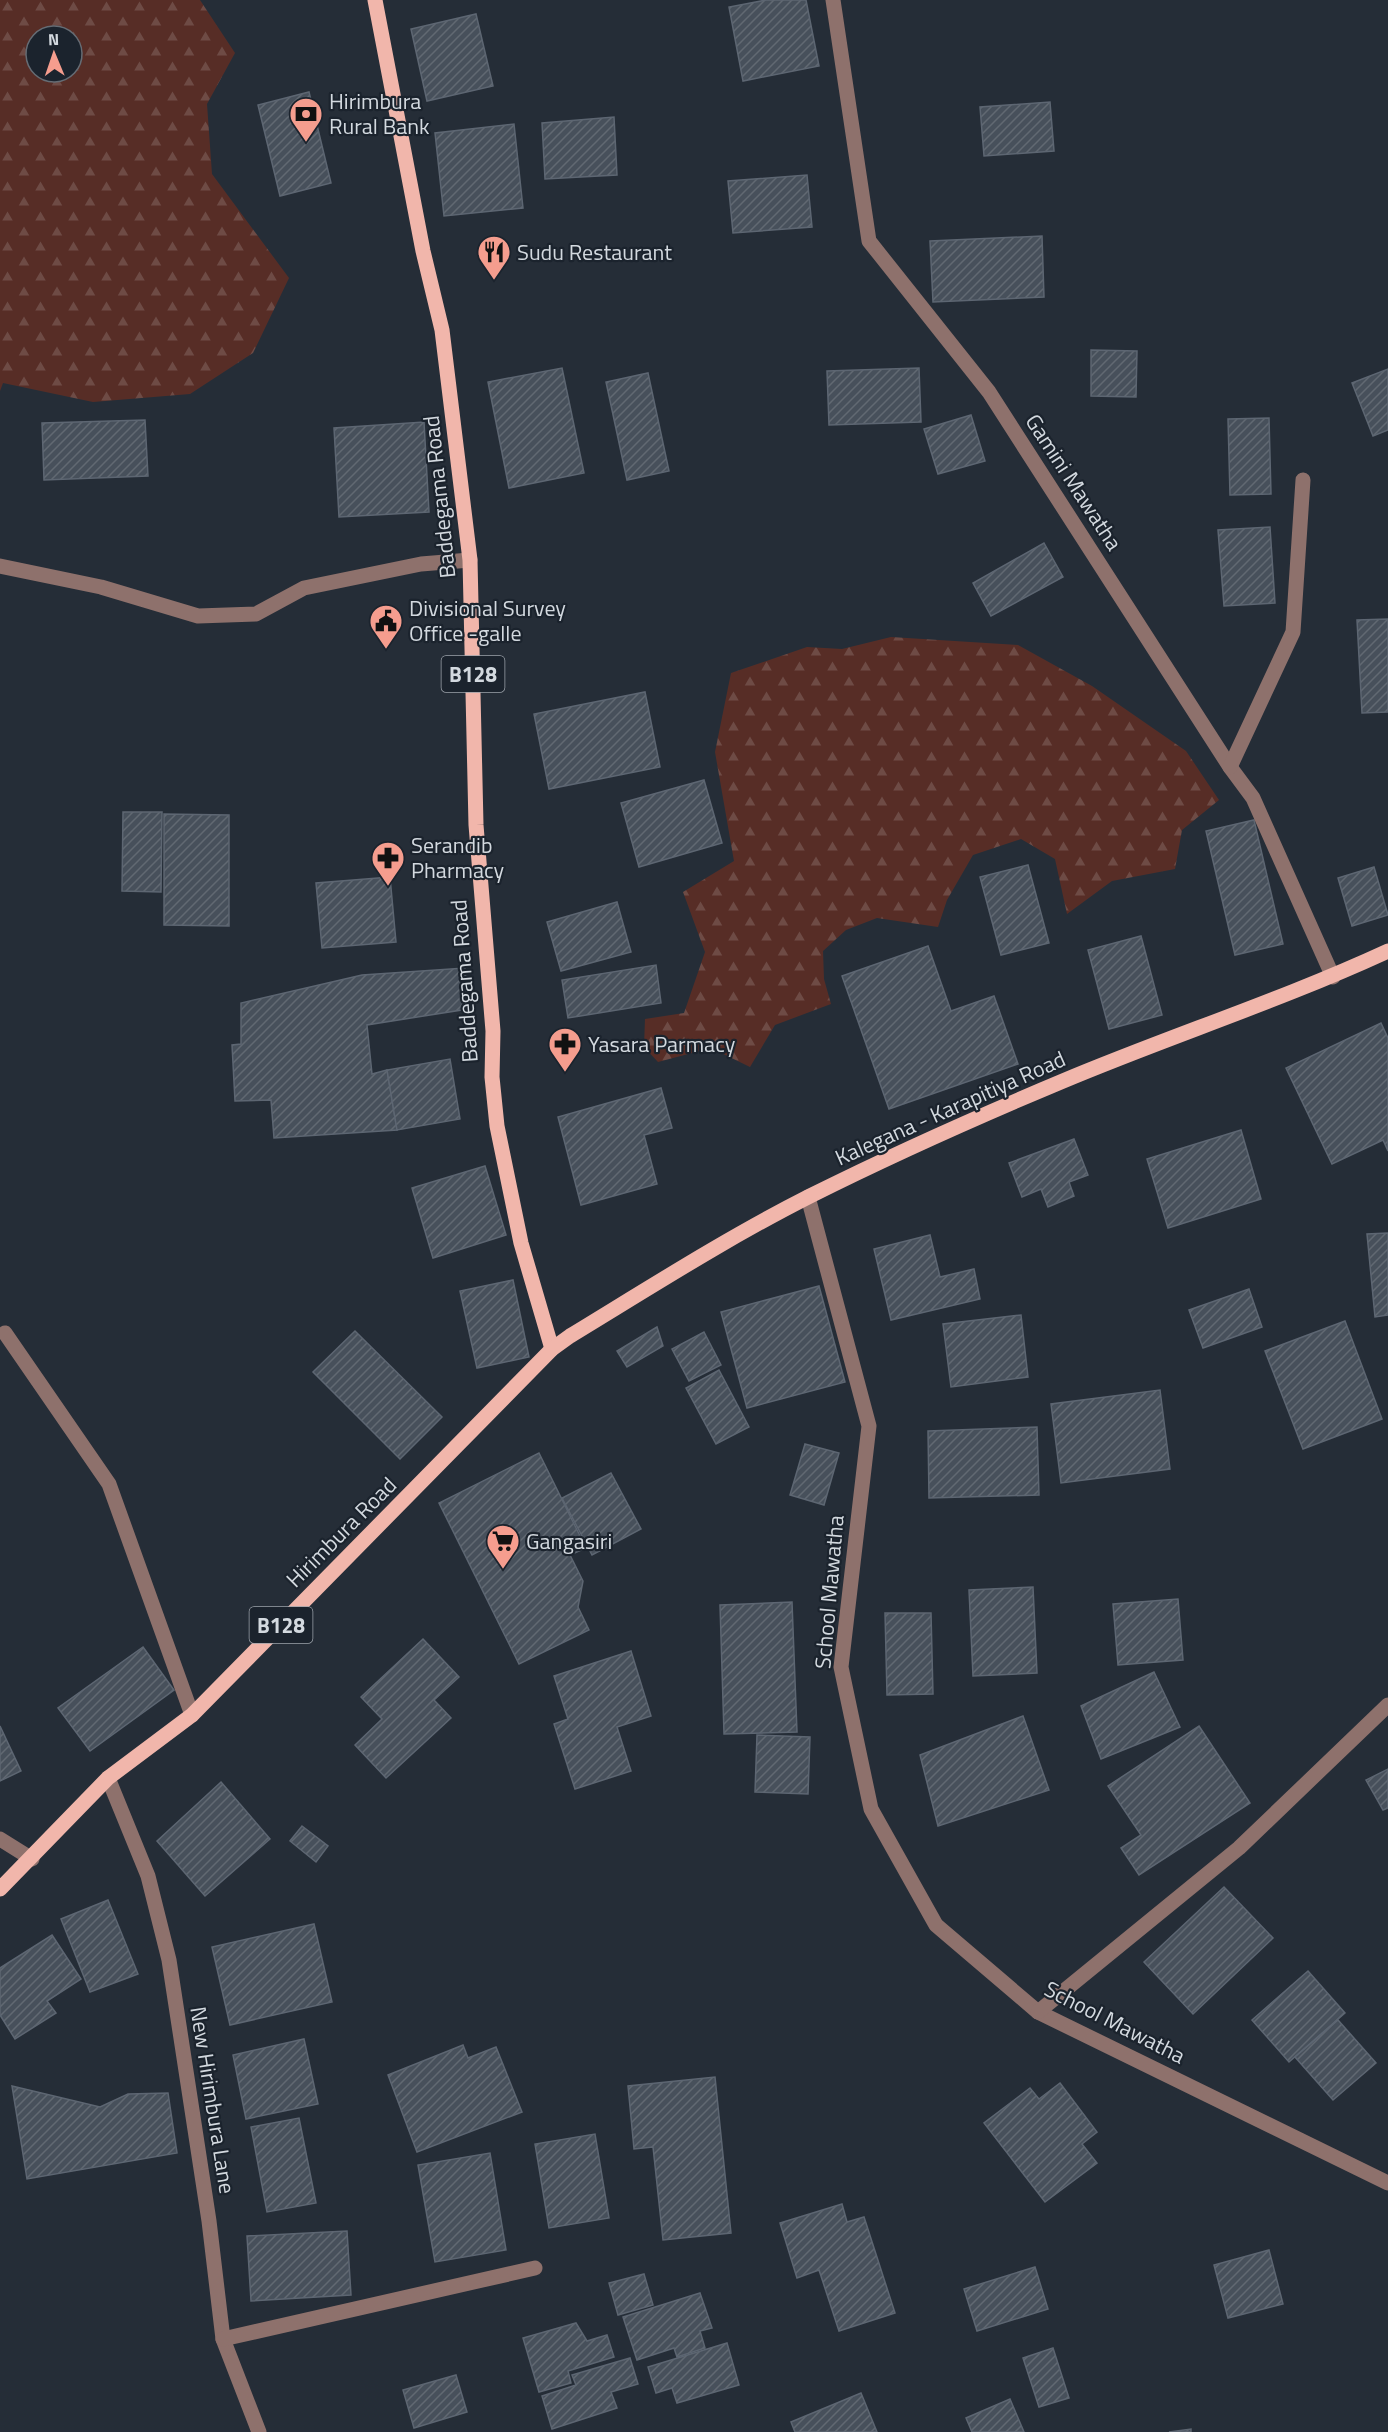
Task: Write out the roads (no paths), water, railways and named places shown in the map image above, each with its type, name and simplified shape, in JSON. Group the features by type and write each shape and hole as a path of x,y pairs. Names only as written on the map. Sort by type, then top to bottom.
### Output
{"main road":[{"name":"Baddegama Road","path":"375,0 423,250 442,330 470,560 476,825 493,1031 492,1077 496,1116 521,1243 552,1349"},
{"name":"Kalegana - Karapitiya Road","path":"552,1349 689,1263 808,1197 943,1133 1064,1081 1333,977 1388,951"},
{"name":"Hirimbura Road","path":"0,1889 32,1859 108,1778 192,1715 552,1349"}],"street":[{"name":"Gamini Mawatha","path":"833,0 868,241 989,392 1230,767 1253,798 1333,977"},
{"path":"1230,767 1293,632 1303,480"},
{"path":"0,566 101,587 198,616 256,614 304,588 421,564 470,560"},
{"name":"School Mawatha","path":"808,1197 869,1426 841,1667 871,1809 936,1925 1038,2012 1388,2184"},
{"path":"5,1333 109,1484 192,1715"},
{"path":"1038,2012 1239,1848 1388,1705"},
{"name":"New Hirimbura Lane","path":"108,1778 148,1876 169,1960 209,2221 223,2339 259,2432"},
{"path":"0,1839 32,1859"},
{"path":"223,2339 535,2268"}],"place":[{"name":"Hirimbura Rural Bank","path":"306,143"},
{"name":"Sudu Restaurant","path":"494,281"},
{"name":"Divisional Survey Office -galle","path":"386,650"},
{"name":"Serandib Pharmacy","path":"388,887"},
{"name":"Yasara Parmacy","path":"565,1073"},
{"name":"Gangasiri","path":"503,1570"}]}
